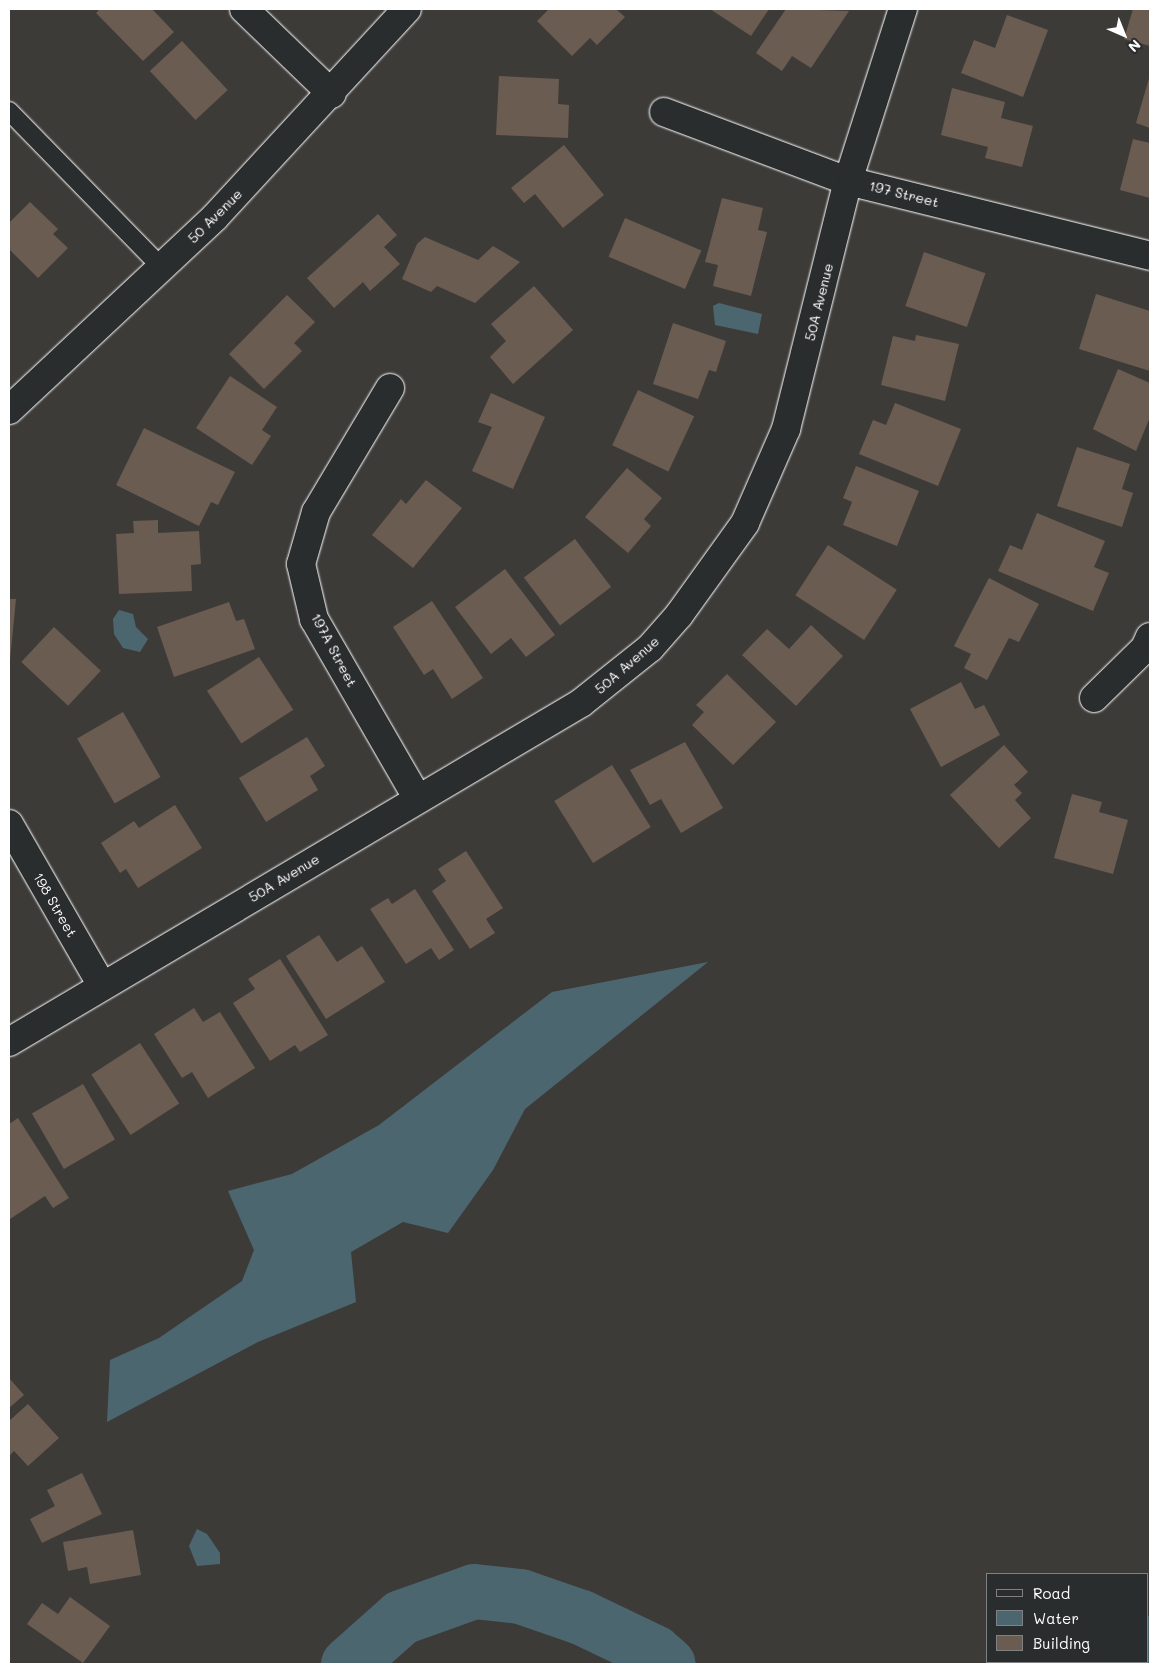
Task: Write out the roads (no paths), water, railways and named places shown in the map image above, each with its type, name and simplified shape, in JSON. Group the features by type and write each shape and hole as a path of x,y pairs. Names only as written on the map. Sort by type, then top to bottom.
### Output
{"street":[{"path":"244,9 332,94"},
{"name":"50 Avenue","path":"9,410 162,268 332,94 408,9"},
{"name":"50A Avenue","path":"9,1042 552,721 615,678 680,615 722,560 767,477 786,429 848,181 903,9"},
{"name":"197 Street","path":"664,112 848,181 1150,256"},
{"name":"197A Street","path":"390,388 316,512 302,564 314,619 418,799"},
{"path":"1094,698 1145,648 1150,637"},
{"name":"198 Street","path":"9,824 102,986"}],"lane":[{"path":"9,111 162,268"}],"water":[{"path":"719,303 762,314 758,334 715,325 713,306"},
{"path":"119,610 133,614 136,627 148,639 140,652 123,648 114,634 113,619"},
{"path":"708,962 525,1109 493,1170 448,1233 403,1222 351,1252 356,1302 258,1342 107,1422 110,1360 159,1338 242,1281 254,1250 228,1191 292,1174 379,1125 552,992"},
{"path":"197,1529 207,1534 220,1553 220,1564 197,1566 189,1546"}],"waterway":[{"path":"348,1664 401,1617 474,1591 520,1596 581,1617 654,1652 668,1664"}]}
